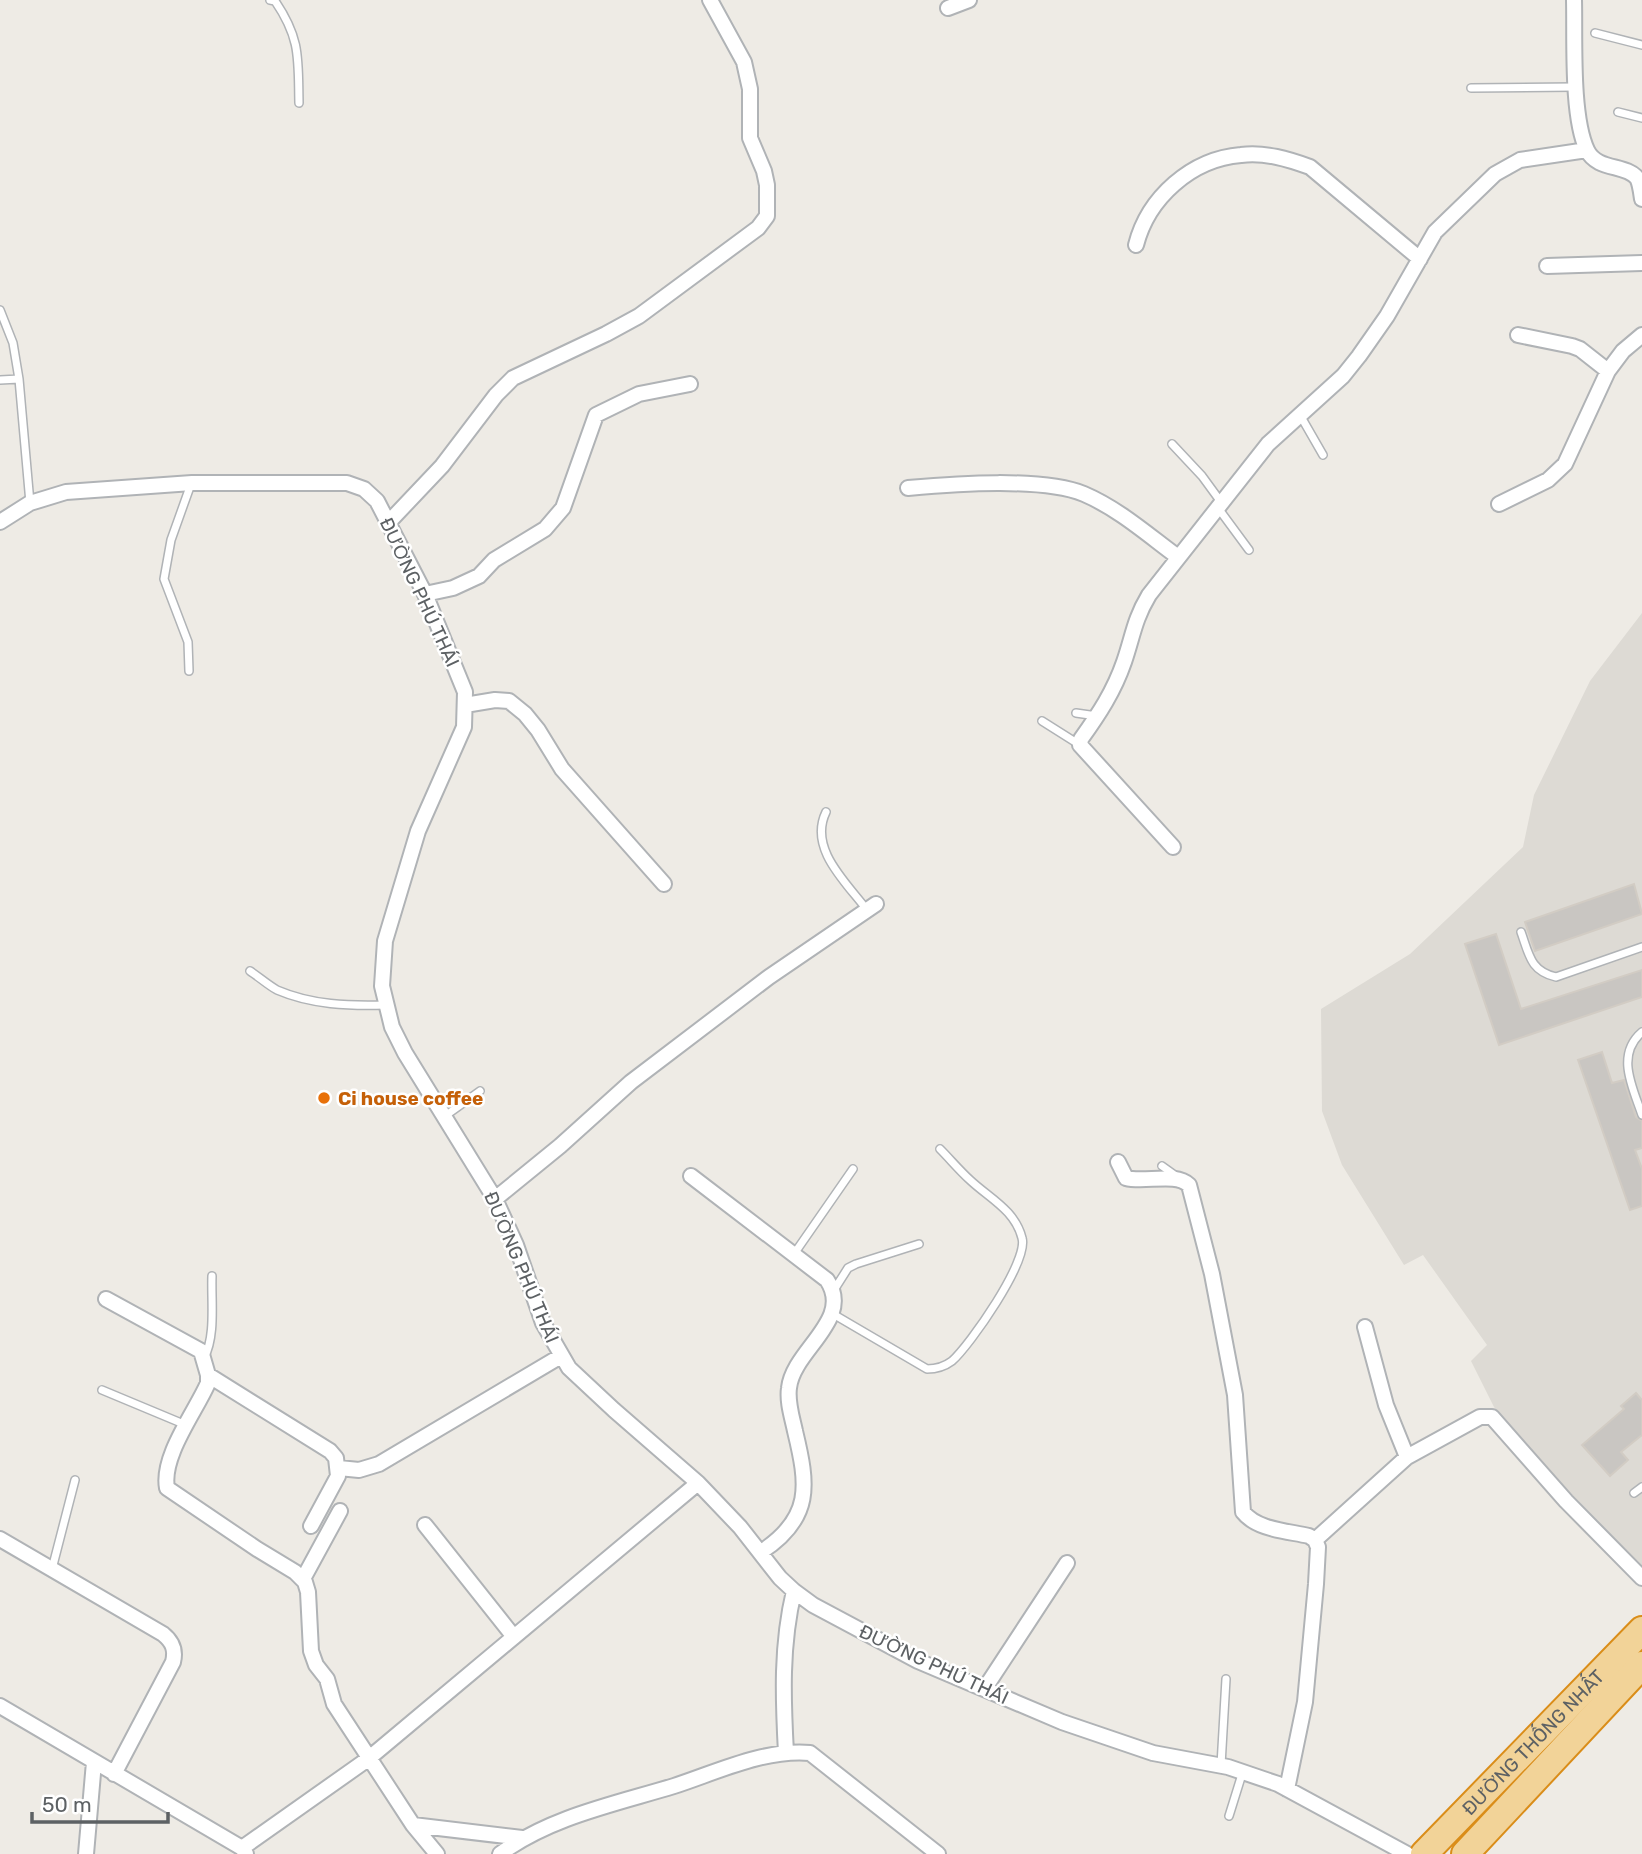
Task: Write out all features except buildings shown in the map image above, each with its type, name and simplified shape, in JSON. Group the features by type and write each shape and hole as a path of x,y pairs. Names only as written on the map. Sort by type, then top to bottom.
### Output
{"highway":[{"name":"ĐƯỜNG THỐNG NHẤT","path":"1424,1854 1642,1630"},
{"name":"ĐƯỜNG THỐNG NHẤT","path":"1465,1854 1642,1665"}],"street":[{"path":"388,523 442,466 496,395 513,378 639,316 758,228 767,216 764,171 751,138 751,89 744,62 710,0"},
{"path":"948,8 969,0"},
{"path":"1574,0 1576,87 1587,150 1594,159 1633,174 1639,183 1642,199"},
{"path":"1173,847 1080,745 1107,703 1120,673 1136,616 1178,557 1268,444 1343,376 1359,356 1387,316 1435,232 1495,174 1520,160 1587,150"},
{"path":"1136,245 1140,228 1153,205 1178,180 1206,165 1239,155 1264,155 1289,159 1310,167 1419,259"},
{"path":"1547,266 1642,263"},
{"path":"1517,335 1572,346 1608,372"},
{"path":"1499,504 1548,480 1565,464 1608,372 1623,351 1642,335"},
{"path":"425,594 453,588 479,576 494,560 545,529 563,508 596,415 639,394 690,384"},
{"name":"ĐƯỜNG PHÚ THÁI","path":"0,522 30,503 66,492 192,484 347,482 364,489 377,501 425,594 465,692 464,726 418,831 385,941 382,968 385,1005 405,1054 495,1199 516,1245 543,1323 561,1356 589,1388 698,1483 761,1552 780,1578 794,1591 841,1620 918,1661 1062,1722 1141,1749 1243,1771 1287,1789 1407,1854"},
{"path":"908,488 963,484 1048,486 1082,494 1113,509 1178,557"},
{"path":"465,705 495,700 509,701 525,713 562,769 664,884"},
{"path":"495,1199 552,1153 631,1082 776,972 872,907"},
{"path":"1118,1162 1123,1175 1130,1179 1179,1179 1189,1185 1196,1206 1233,1384 1239,1431 1243,1512 1253,1522 1309,1536 1315,1540 1319,1556 1305,1702 1287,1789"},
{"path":"691,1176 827,1280 834,1290 833,1314 799,1364 789,1389 790,1409 805,1485 798,1512 782,1538 761,1552"},
{"path":"106,1299 198,1348 208,1375 205,1390 174,1449 167,1469 166,1485 169,1491 303,1579 308,1592 312,1657 327,1679 334,1704 413,1825 437,1854"},
{"path":"1365,1327 1389,1415 1406,1457"},
{"path":"339,1468 359,1470 379,1464 561,1356"},
{"path":"208,1375 330,1451 336,1458 338,1476 311,1526"},
{"path":"1315,1540 1406,1457 1480,1417 1492,1417 1566,1501 1642,1578"},
{"path":"0,1706 244,1851 368,1759 698,1483"},
{"path":"303,1579 340,1511"},
{"path":"425,1525 514,1637"},
{"path":"0,1539 163,1634 174,1649 173,1662 114,1774"},
{"path":"985,1688 1067,1563"},
{"path":"786,1753 783,1673 794,1591"},
{"path":"500,1854 522,1838 593,1810 735,1765 786,1753 810,1753 938,1854"},
{"path":"86,1854 94,1762"},
{"path":"413,1825 522,1838"}],"lane":[{"path":"270,0 275,1 289,22 298,45 299,103"},
{"path":"1595,33 1642,45"},
{"path":"1471,88 1576,87"},
{"path":"1618,112 1642,118"},
{"path":"0,310 13,343 19,379 30,503"},
{"path":"0,380 19,379"},
{"path":"1300,414 1323,455"},
{"path":"1172,444 1202,476 1249,550"},
{"path":"189,671 188,642 164,579 171,540 192,484"},
{"path":"1076,713 1098,716"},
{"path":"1042,721 1080,745"},
{"path":"826,812 822,820 824,852 872,907"},
{"path":"1521,932 1537,969 1556,977 1642,947"},
{"path":"250,971 276,989 304,999 344,1006 385,1005"},
{"path":"1642,1032 1631,1043 1627,1070 1642,1115"},
{"path":"444,1117 480,1091"},
{"path":"833,1314 927,1369 936,1369 955,1358 996,1302 1023,1253 1023,1238 1015,1221 998,1201 970,1180 940,1149"},
{"path":"1162,1166 1179,1179"},
{"path":"794,1254 853,1169"},
{"path":"834,1290 848,1268 919,1244"},
{"path":"203,1358 207,1352 210,1332 212,1276"},
{"path":"102,1390 187,1425"},
{"path":"52,1569 75,1480"},
{"path":"1634,1493 1642,1487"},
{"path":"1221,1766 1226,1679"},
{"path":"1229,1815 1243,1771"}],"shaded area":[{"path":"1642,613 1642,1566 1575,1498 1494,1407 1471,1361 1487,1345 1423,1255 1404,1265 1342,1165 1322,1111 1321,1009 1410,954 1523,847 1534,795 1590,681"}],"place":[{"name":"Ci house coffee","path":"324,1098"}]}
